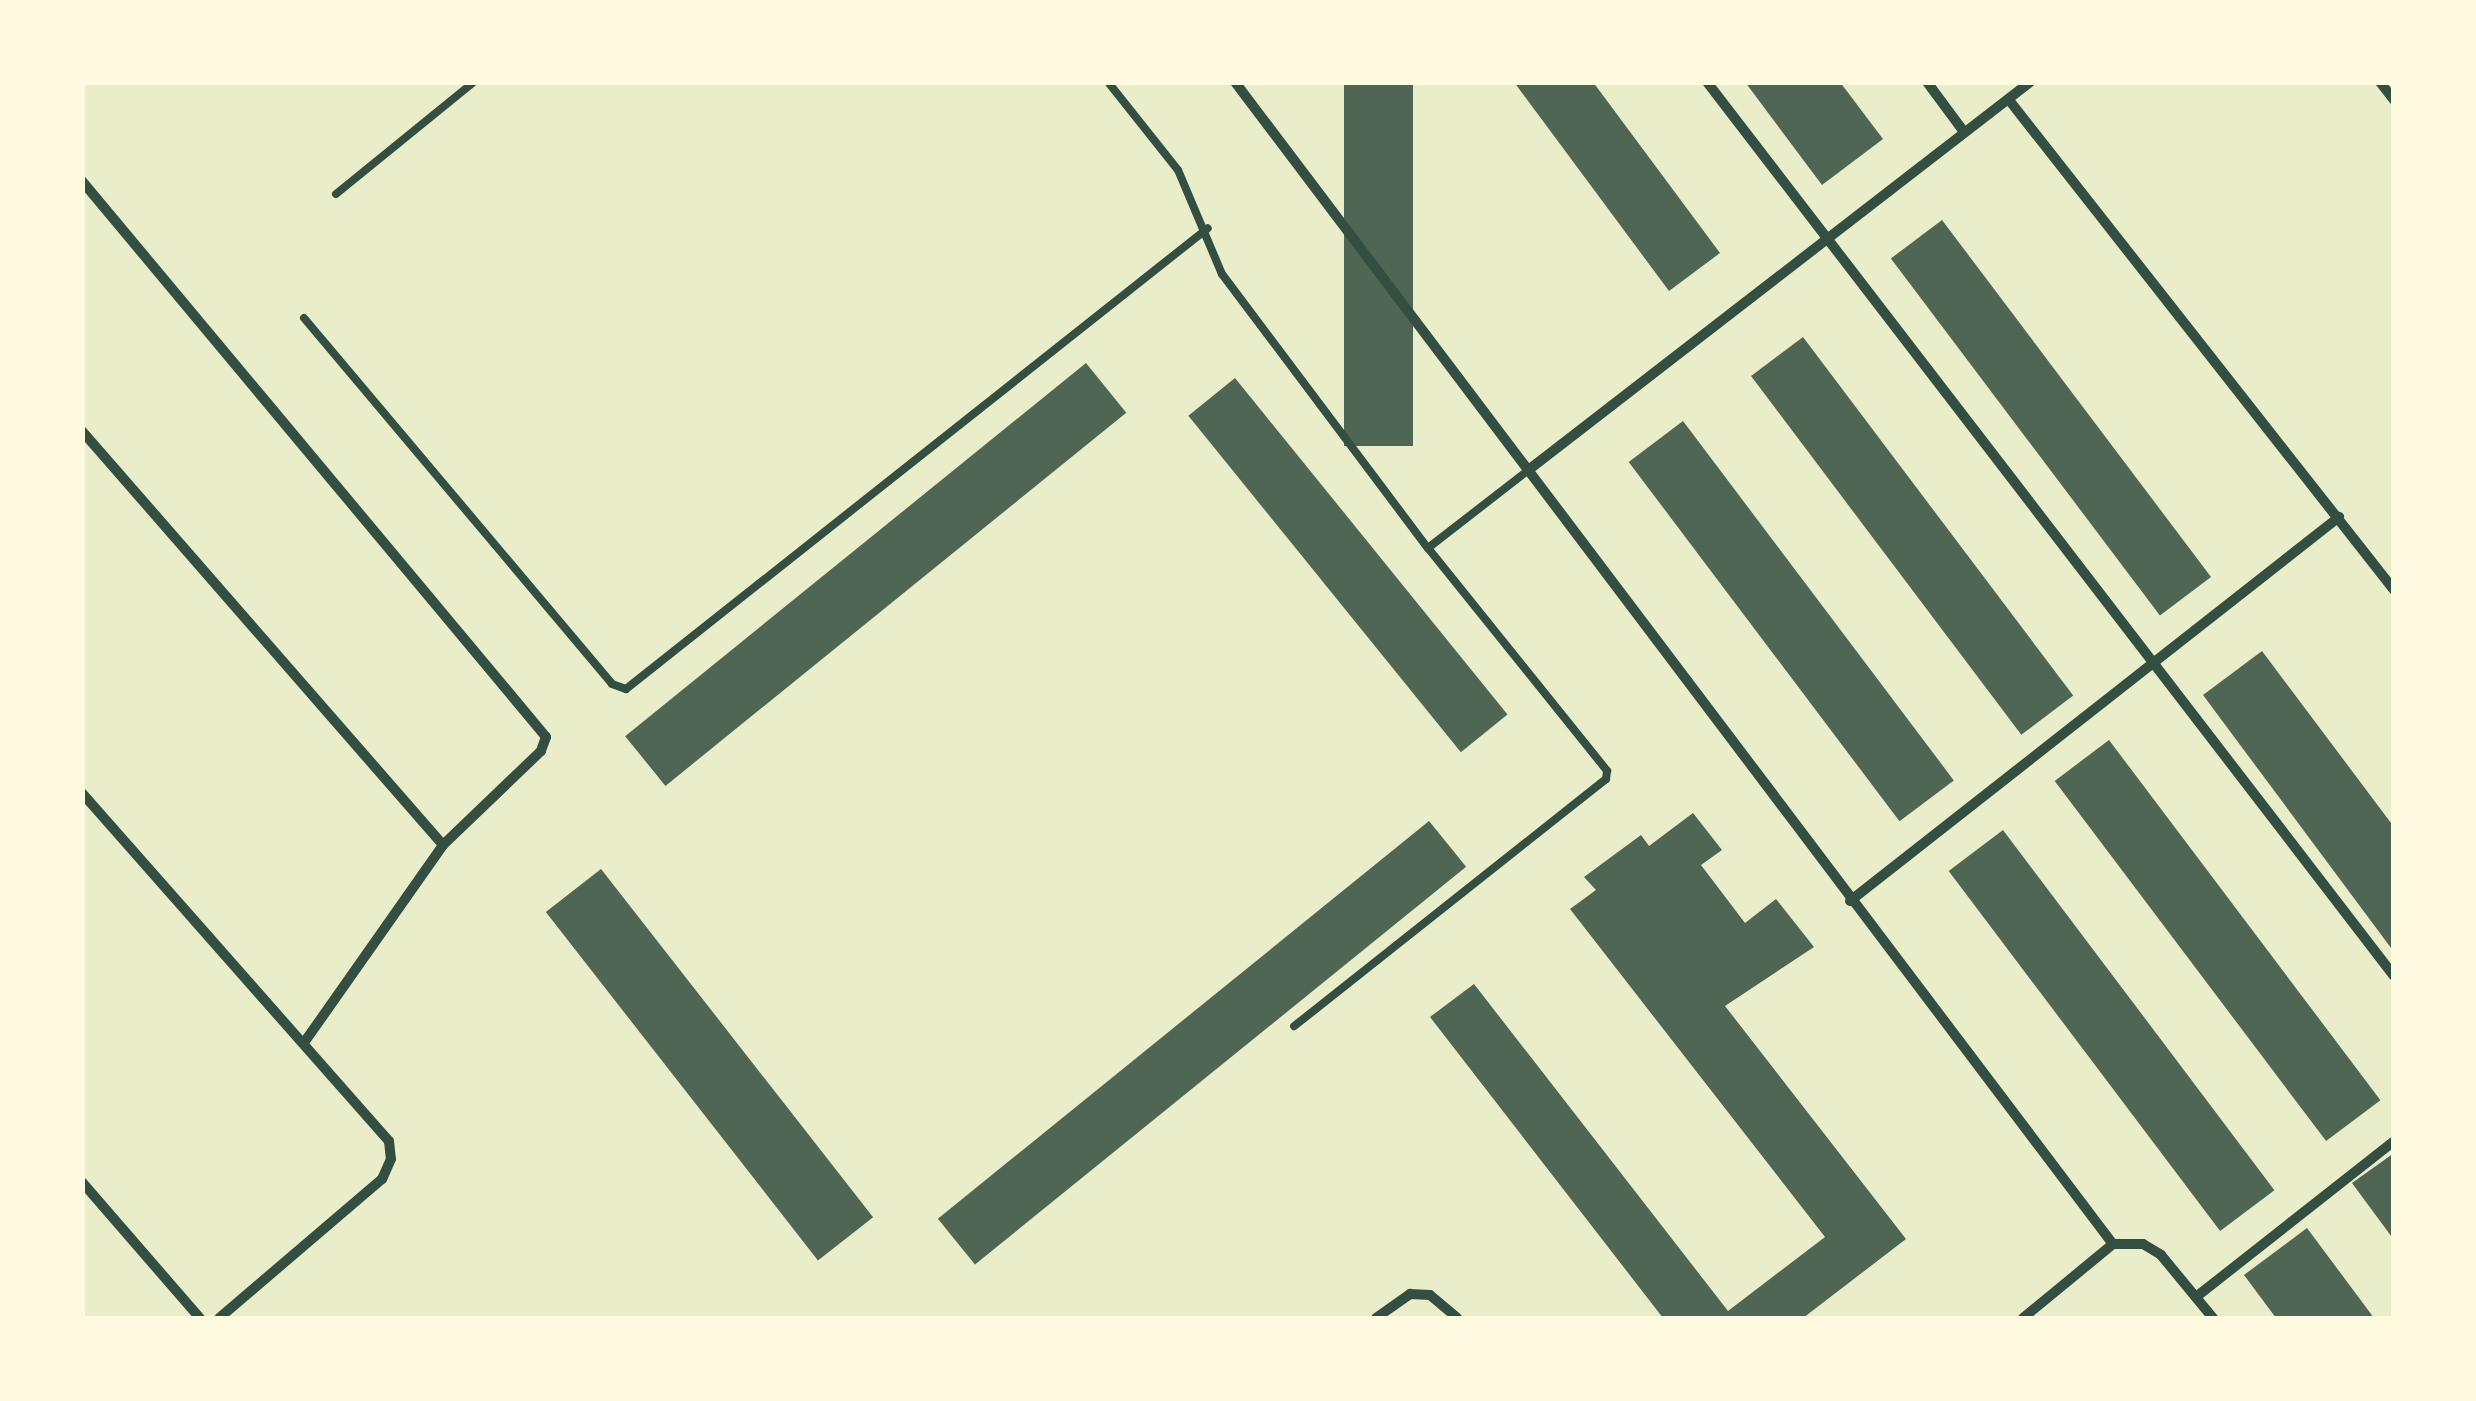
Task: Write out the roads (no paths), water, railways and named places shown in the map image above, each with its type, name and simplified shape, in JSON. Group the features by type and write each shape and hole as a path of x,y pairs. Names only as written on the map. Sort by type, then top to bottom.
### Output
{"street":[{"path":"1235,82 1531,468 1850,901 2112,1244"},
{"path":"1708,82 2152,668 2394,976"},
{"path":"1927,82 1964,132"},
{"path":"1531,468 2030,82"},
{"path":"2380,82 2394,100"},
{"path":"2008,100 2394,590"},
{"path":"82,182 546,737 542,751 443,845 304,1043"},
{"path":"82,431 443,845"},
{"path":"1850,901 2339,518"},
{"path":"82,793 389,1141 391,1159 382,1179 219,1318"},
{"path":"2196,1297 2394,1141"},
{"path":"82,1182 200,1318"},
{"path":"2023,1318 2112,1244 2143,1244 2161,1255 2213,1318"},
{"path":"1376,1318 1410,1294 1430,1295 1457,1318"}],"lane":[{"path":"336,194 474,82"},
{"path":"1108,82 1178,170 1208,228 1222,274 1428,548 1607,776 1294,1026"},
{"path":"304,318 612,684 626,689 1208,228"},
{"path":"1428,548 1531,468"}]}
